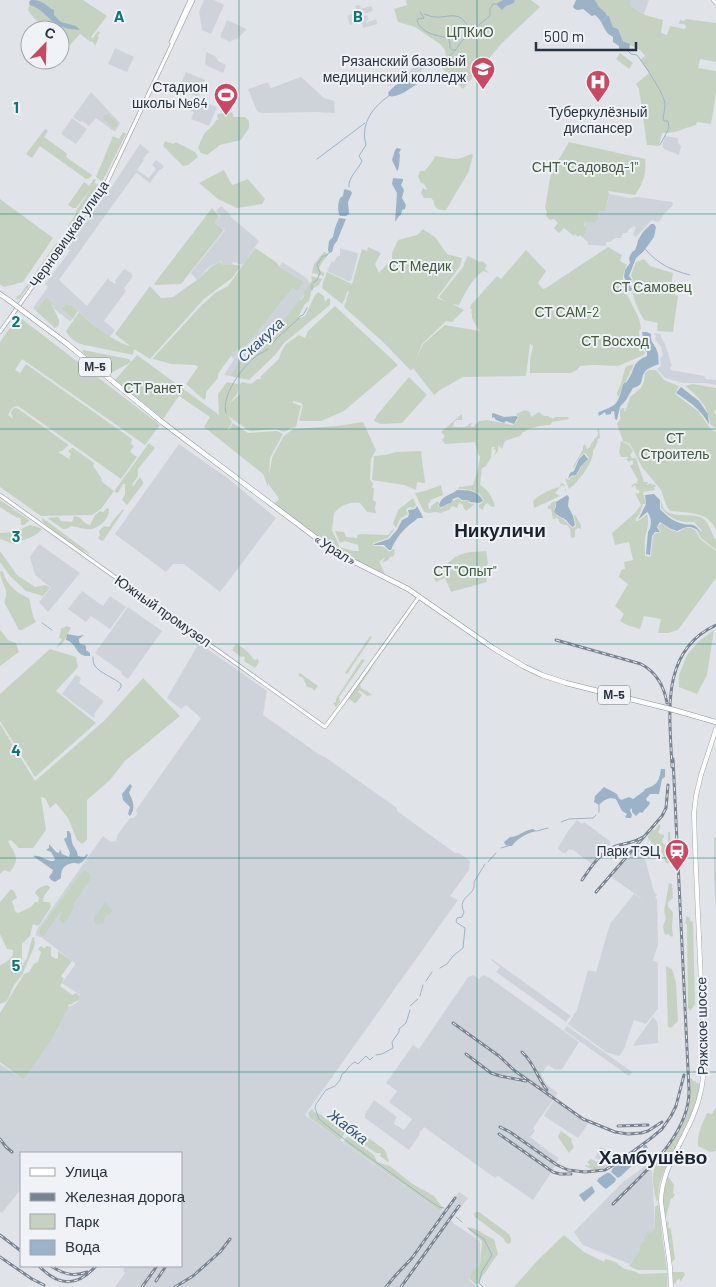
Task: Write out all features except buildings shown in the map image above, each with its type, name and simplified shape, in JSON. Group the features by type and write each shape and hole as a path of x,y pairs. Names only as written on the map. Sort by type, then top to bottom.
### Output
{"highway":[{"name":"«Урал»","path":"0,294 66,343 166,424 315,538 335,552 420,596 510,659 542,675 566,683 716,722"}],"main road":[{"name":"Черновицкая улица","path":"0,332 107,182 192,0"},
{"path":"713,0 716,4"},
{"name":"Южный промузел","path":"0,495 318,722 325,726 330,720"},
{"path":"318,722 324,723 330,720 420,596"},
{"name":"Ряжское шоссе","path":"671,1287 661,1194 665,1176 697,1107 704,1073 694,813 700,780 716,729"}],"shaded area":[{"path":"204,0 214,0 224,5 211,34 202,30 199,12"},
{"path":"630,0 649,0 644,14 630,6"},
{"path":"360,5 361,9 371,6 373,11 363,14 367,15 369,19 366,23 376,19 377,24 363,28 362,23 360,24 359,22 350,25 347,16 352,14 356,21 358,21 357,17 360,16 355,6"},
{"path":"227,20 247,29 236,40 230,42 220,37"},
{"path":"115,48 134,57 127,72 108,64"},
{"path":"206,52 215,56 218,61 226,65 223,73 205,65"},
{"path":"421,59 428,64 421,72 413,75 409,80 407,79 388,86 387,83 405,76"},
{"path":"186,72 205,80 198,97 185,91 186,87 181,84"},
{"path":"301,77 324,98 334,101 335,113 262,113 257,111 248,89 268,82 271,88"},
{"path":"91,92 120,123 115,132 96,118 89,126 73,117"},
{"path":"200,100 217,107 209,126 191,119 194,112 186,109 188,103"},
{"path":"72,118 87,129 76,144 61,134"},
{"path":"665,136 678,138 678,143 681,146 679,155 662,147"},
{"path":"140,144 150,152 143,159 137,170 149,178 156,169 152,165 156,160 164,166 150,183 137,173 135,174 59,280 87,306 108,278 115,284 123,270 125,269 132,274 133,276 124,288 126,291 104,321 115,330 109,338 68,304 63,309 73,319 70,321 53,308 53,303 46,297 36,311 33,308 48,287 45,284 70,251 67,248 107,194"},
{"path":"609,194 672,202 673,205 660,221 652,220 636,237 633,235 636,227 633,226 627,233 623,233 621,238 615,238 611,242 606,242 606,246 588,245 588,242 583,238 585,232 584,221 598,220 599,211 603,211"},
{"path":"221,206 259,241 243,265 233,262 232,264 223,265 220,260 220,262 210,266 197,280 191,273 225,230 215,223 220,216 216,211"},
{"path":"340,248 357,253 358,255 351,281 327,271 332,261 334,262 340,256"},
{"path":"282,262 305,277 310,283 303,293 304,295 277,329 273,328 253,351 238,363 230,376 224,375 234,359 231,356 234,352 248,344 293,288 304,282 280,266"},
{"path":"654,333 661,334 672,366 670,367 671,370 716,380 716,385 683,383 665,378 657,369 661,366 660,358 663,355"},
{"path":"179,444 230,480 276,518 220,592 184,564 173,564 166,572 115,534"},
{"path":"39,544 80,573 48,612 39,602 51,588 35,575 30,557"},
{"path":"82,591 103,606 110,596 126,607 110,629 91,616 86,622 68,609"},
{"path":"128,607 162,631 128,679 121,674 122,672 95,653"},
{"path":"199,643 267,691 263,715 397,808 397,811 455,853 459,853 470,861 469,870 450,896 458,900 305,1115 441,1212 459,1192 468,1198 451,1220 480,1241 480,1267 469,1280 477,1287 115,1287 125,1273 123,1270 125,1267 182,1267 182,1152 20,1152 20,1190 2,1213 0,1212 0,1064 24,1080 53,1037 69,1007 78,1002 80,995 62,983 75,963 41,937 35,935 103,836 111,842 116,841 118,834 130,818 134,818 137,814 136,810 201,718 186,705 181,709 167,698"},
{"path":"76,675 81,678 79,683 104,701 94,714 94,718 62,694"},
{"path":"577,820 582,824 584,822 611,842 605,851 601,850 592,864 572,849 569,849 565,854 558,850 568,831"},
{"path":"637,848 645,854 654,892 657,895 655,898 657,899 658,945 652,960 658,963 658,1008 646,1024 634,1020 624,1049 619,1056 606,1052 568,1024 577,1010 588,970 596,972 610,924 634,894 644,900 611,877"},
{"path":"492,959 571,1016 566,1022 496,972 500,967"},
{"path":"473,975 479,979 483,975 490,978 579,1042 562,1069 556,1070 548,1065 541,1074 546,1084 558,1093 533,1128 535,1131 530,1137 559,1158 533,1200 498,1176 495,1178 424,1127 409,1150 365,1118 365,1114 374,1100 397,1117 394,1124 404,1130 412,1119 389,1102 397,1091 386,1083 413,1045 419,1049 468,977"},
{"path":"653,1017 658,1026 658,1043 633,1046 635,1042"},
{"path":"567,1026 632,1072 629,1076 564,1030"},
{"path":"554,1100 588,1124 578,1138 544,1116"},
{"path":"600,1147 612,1153 607,1163 595,1158"},
{"path":"645,1166 652,1171 655,1228 630,1264 583,1245 574,1232 623,1182"}],"green space":[{"path":"30,0 83,0 107,16 91,37 93,38 98,31 100,33 97,36 99,37 95,46 92,41 80,34 70,45 70,20 36,20 28,10"},
{"name":"ЦПКиО","path":"406,0 503,0 497,4 503,6 514,3 515,0 531,0 540,7 502,43 463,89 439,65 446,57 445,50 440,44 415,27 398,22 394,9 407,5"},
{"path":"595,0 630,0 630,6 645,15 663,20 661,33 667,35 670,26 685,29 686,26 684,24 679,24 680,20 716,23 716,62 700,59 698,68 716,71 716,93 711,124 697,122 696,125 671,133 662,133 659,146 647,145 639,89 636,84 649,73 640,60 645,56 640,50 623,40 618,29 613,27 609,16 599,7"},
{"path":"620,53 633,63 629,69 616,59"},
{"path":"232,112 234,117 245,117 249,121 249,128 241,140 220,145 207,155 201,153 198,148 201,140 216,120 219,120 218,114"},
{"path":"107,114 117,123 117,127 112,127 104,120 104,115"},
{"path":"45,129 48,131 44,137 65,152 67,154 66,157 92,175 90,178 86,179 40,146 32,158 26,154"},
{"path":"123,132 126,134 102,182 96,177 113,136 119,139"},
{"path":"165,141 173,144 176,142 195,152 198,157 188,165 183,166 163,146"},
{"name":"СНТ \"Садовод-1\"","path":"569,142 645,159 644,178 635,195 608,191 605,211 599,211 598,220 595,223 584,221 584,226 587,227 583,238 580,235 578,237 575,234 574,236 564,228 559,233 554,228 558,223 546,216 545,207 551,173"},
{"path":"473,155 469,171 446,210 437,208 431,198 424,198 421,193 423,188 427,189 421,183 418,176 420,171 425,171 435,156 457,159"},
{"path":"224,170 232,185 248,179 265,199 262,204 237,208 218,199 199,183"},
{"path":"94,179 96,180 94,183 99,186 70,227 68,226 90,190 76,208 68,205 84,182 89,186"},
{"path":"0,199 53,238 23,282 4,287 0,284"},
{"path":"212,208 219,216 215,223 224,230 181,284 155,285 154,284"},
{"path":"423,229 435,237 447,254 462,258 460,266 437,298 446,302 439,297 463,267 468,256 487,265 485,269 489,273 483,271 475,278 459,305 453,304 464,310 452,322 446,321 422,344 416,359 423,344 445,325 479,331 472,318 471,305 497,276 501,279 526,250 546,271 538,283 543,289 608,247 622,255 620,261 627,265 623,282 640,321 640,343 645,353 644,355 618,366 580,366 571,373 530,373 533,346 530,344 526,376 463,377 434,395 413,368 411,371 383,342 344,307 349,291 342,304 322,288 327,272 352,284 362,249 367,251 368,247 381,253 375,264 379,273 392,261 392,253 398,240 417,235"},
{"path":"57,242 59,245 20,298 16,300 17,296 20,295"},
{"path":"255,248 304,282 297,291 293,288 248,344 234,352 218,374 218,378 206,392 204,400 186,384 198,367 195,365 171,364 153,358 200,307 215,293 228,286"},
{"path":"324,252 328,255 319,268 324,273 324,276 312,273 314,264"},
{"name":"СТ Самовец","path":"644,259 650,266 673,273 671,293 678,296 673,332 657,331 658,323 644,320 633,296 633,280 631,275 636,262"},
{"name":"СТ Ранет","path":"220,262 223,265 241,266 232,278 204,299 150,359 134,349 133,355 80,344 72,339 66,331 79,312 109,336 130,346 115,334 150,286 161,298 173,297 197,280 212,266"},
{"path":"311,276 322,279 319,285 312,289 309,301 305,304 298,317 305,316 318,292 324,296 325,302 328,298 330,299 330,305 284,343 276,354 249,380 230,376 238,363 253,351 272,328 274,330 277,329 299,300 301,300 304,296 303,293 312,281"},
{"path":"46,297 53,303 52,305 59,320 59,325 55,328 36,311"},
{"path":"66,304 71,305 78,311 73,319 62,309"},
{"path":"335,306 398,365 344,411 321,421 300,421 303,405 293,401 293,403 301,406 296,427 284,432 276,429 251,431 228,416 232,422 229,428 226,428 229,430 233,423 248,433 277,431 283,434 270,458 269,476 272,458 283,437 293,429 363,422 376,450 371,459 370,479 374,489 373,500 376,502 376,513 367,512 360,503 342,506 337,510 334,513 332,530 339,545 336,548 275,505 279,499 268,483 268,487 263,474 204,427 210,417 179,396 163,419 115,380 137,355 219,415 218,394 227,382 238,384 237,393 230,403 240,394 240,384 242,382 250,383 261,379 260,377 279,359 286,344 299,335 305,338 308,331"},
{"path":"18,316 160,425 145,445 22,359 15,370 20,373 26,364 132,439 131,444 134,446 130,452 137,457 121,479 18,406 13,407 8,415 13,419 11,412 14,408 17,408 69,445 58,452 71,460 69,457 71,454 68,451 73,448 94,463 93,466 102,479 101,481 114,491 101,509 92,515 41,516 0,487 0,342"},
{"path":"83,350 129,359 131,362 113,372 107,372 82,352"},
{"path":"634,364 624,382 619,397 617,392 625,368"},
{"name":"СТ Строитель","path":"649,370 656,370 664,380 679,386 675,394 698,411 710,428 716,432 716,530 708,519 703,516 670,511 661,490 642,467 630,444 623,441 617,424 621,418 620,410 625,408 625,412 630,397 641,388 645,373"},
{"path":"409,377 427,395 402,423 381,424 374,421 377,415"},
{"path":"693,384 716,388 716,410 714,411 716,429 710,424 708,412 702,402 685,386"},
{"path":"525,410 530,412 531,417 539,412 553,419 555,417 568,417 569,419 526,430 520,436 505,441 502,449 498,445 498,451 494,456 496,450 493,449 495,447 492,447 491,458 485,467 482,468 480,485 490,494 495,506 492,507 487,503 483,510 479,508 479,505 484,501 479,494 470,490 458,489 460,486 473,485 480,457 475,442 445,444 442,440 445,436 441,432 462,414 462,420 454,422 453,427 465,427 472,423 470,426 473,427 479,421 487,420 513,425 518,418 516,414"},
{"path":"599,429 600,438 597,440 598,442 586,470 569,489 565,478 569,480 577,475 589,458 585,453 583,454 573,467 583,446 585,444 587,449 590,447 598,435 597,430"},
{"path":"621,441 629,445 633,451 630,455 632,458 636,458 644,482 648,482 647,485 654,484 656,487 654,487 655,490 643,492 646,504 643,504 636,518 636,521 640,520 647,514 645,555 651,556 653,536 661,532 658,527 661,523 671,530 678,532 685,528 695,530 700,539 716,551 716,578 678,630 668,633 658,633 661,619 644,616 640,629 627,625 620,621 624,614 615,606 628,584 619,577 621,570 625,569 624,562 633,560 629,542 615,545 612,533 635,513 641,505 635,493 638,494 640,491 636,489 635,485 631,486 636,484 638,480 630,466 633,464 633,461 629,462 626,459 629,457 621,457 619,452"},
{"path":"149,443 155,448 138,469 138,476 132,485 140,477 143,484 127,505 122,500 125,494 125,484 123,484 118,493 115,490"},
{"path":"421,451 425,483 417,482 416,490 404,485 372,480 374,456 396,452"},
{"path":"561,483 565,487 562,485 555,493 560,496 534,508 533,501 547,491 559,488"},
{"path":"441,485 443,495 430,500 428,504 429,509 438,501 438,506 442,508 459,498 461,501 468,500 469,503 475,504 466,511 463,505 459,503 457,508 452,506 449,510 442,513 424,512 415,493"},
{"path":"413,498 416,505 414,508 409,507 406,510 408,514 400,519 396,528 393,524 398,510"},
{"path":"0,500 29,521 21,525 21,519 0,507"},
{"path":"661,500 664,509 670,513 701,517 705,520 716,539 716,550 701,538 696,530 703,532 694,522 680,521 672,518 665,512 661,508"},
{"path":"555,501 554,512 556,515 573,528 576,526 575,515 581,525 581,529 575,530 575,537 571,538 570,529 567,525 563,525 558,518 553,519 551,509 548,509 548,506"},
{"path":"107,508 109,512 106,519 92,529 71,526 63,529 47,518 58,517 61,521 72,522 74,516 79,517 90,525 95,515"},
{"path":"123,509 103,541 100,540 98,538 100,535 99,531 104,526 110,526"},
{"path":"42,518 91,554 74,545 45,524"},
{"path":"30,525 42,529 33,536 14,544 0,539 0,533 14,532"},
{"path":"394,528 388,538 373,543 374,546 383,547 389,552 395,550 394,556 382,563 385,557 380,561 385,574 338,551 340,547 359,551 358,545 345,541 340,543 335,531 344,532 346,537 357,538 357,535 361,534 388,535"},
{"path":"0,551 17,575 35,587 46,585 50,588 43,596 26,591 10,576 0,562"},
{"name":"СТ \"Опыт\"","path":"486,551 488,563 485,569 487,582 451,592 445,578 436,582 434,578 456,557 468,552"},
{"path":"0,571 3,572 13,588 29,598 36,622 22,630 19,630 4,602 6,590"},
{"path":"67,626 71,628 63,642 56,648 62,639 59,638 60,629"},
{"path":"0,630 8,640 16,643 19,652 0,666"},
{"path":"714,630 707,675 697,694 679,687 679,675 687,655 699,641"},
{"path":"370,636 372,637 347,674 345,673"},
{"path":"236,644 246,650 254,660 258,659 259,662 255,668 244,661 245,658 243,656 241,657 232,650"},
{"path":"50,649 76,657 78,667 56,691 96,723 35,777 0,721 0,694"},
{"path":"362,659 365,660 339,697 340,702 336,707 333,703 336,702 336,699"},
{"path":"371,666 372,668 360,685 361,688 372,695 367,696 359,690 358,692 362,695 354,703 348,698"},
{"path":"300,673 318,686 314,691 312,688 307,687 303,678 298,675"},
{"path":"143,678 180,716 125,761 110,780 87,800 87,840 82,844 77,840 68,818 56,803 50,808 45,798 41,797 46,830 33,848 19,848 11,840 8,841 15,853 16,860 10,872 4,870 0,874 0,724 35,781 105,720"},
{"path":"659,824 661,826 658,832 664,835 662,842 666,846 668,845 668,832 670,832 671,863 666,863 661,850 662,846 653,845 648,838 652,830 655,830"},
{"path":"716,837 716,913 714,838"},
{"path":"84,871 87,871 91,879 73,904 74,907 64,924 59,919 62,913 60,912 44,936 41,935 39,933 40,929"},
{"path":"669,883 672,884 673,898 668,902 668,906 673,913 672,937 664,933 663,926 666,919 664,911"},
{"path":"47,885 50,888 43,900 44,902 50,902 51,907 38,926 33,924 30,936 22,944 22,966 27,958 32,938 35,938 34,947 22,975 14,985 8,999 0,1004 0,965 11,958 13,950 7,949 0,934 0,902 11,889 17,898 12,901 15,911 18,913 38,902 39,898 35,893 36,891"},
{"path":"105,902 113,911 106,915 104,923 97,924 94,922 94,918"},
{"path":"686,916 693,922 695,1004 691,1010 688,1007"},
{"path":"41,946 44,948 47,946 51,947 51,956 56,959 58,958 58,951 72,961 61,976 64,979 60,986 72,995 76,993 80,996 78,1001 68,1005 69,1007 52,1039 24,1080 0,1062 0,1013 24,974 29,972 34,964 38,962 41,952 38,949"},
{"path":"666,966 672,969 676,983 678,1021 671,1028 668,1027"},
{"path":"690,1078 700,1085 696,1105 663,1174 659,1185 658,1200 656,1201 653,1181 655,1166 685,1121 690,1097"},
{"path":"716,1107 716,1151 710,1152 698,1146 698,1137 707,1113 712,1114"},
{"path":"312,1109 345,1133 340,1140 309,1117 308,1113"},
{"path":"353,1128 385,1150 389,1161 380,1156 380,1153 376,1153 349,1134"},
{"path":"561,1131 572,1139 574,1147 569,1153 558,1137"},
{"path":"346,1137 349,1137 374,1155 377,1162 390,1166 411,1183 434,1196 443,1208 442,1210 440,1211 344,1142"},
{"path":"681,1147 681,1152 679,1153 682,1156 671,1168 668,1176 674,1185 673,1193 675,1194 671,1199 665,1218 662,1200 664,1196 662,1195 668,1171"},
{"path":"612,1157 617,1159 603,1169 593,1170 585,1166 590,1165 587,1162 591,1159 601,1162 602,1165 607,1165"},
{"path":"658,1205 660,1207 667,1270 638,1270 629,1266 639,1251 647,1232 651,1233 655,1228 655,1207"},
{"path":"479,1212 509,1234 511,1242 509,1244 506,1243 503,1238 475,1217 474,1214"},
{"path":"665,1222 669,1223 668,1227 671,1230 675,1259 672,1262"},
{"path":"470,1227 494,1239 498,1254 477,1284 470,1279 473,1269 478,1268 480,1263 482,1241 469,1230"},
{"path":"564,1235 584,1252 604,1262 605,1259 613,1261 623,1268 639,1274 668,1273 667,1287 514,1287"},
{"path":"672,1272 684,1272 685,1275 681,1283 680,1279 675,1284 672,1282"}],"water":[{"path":"31,0 39,1 54,10 54,15 59,20 51,20 39,9 30,5 29,2"},
{"path":"503,0 515,0 514,3 502,10 496,4"},
{"path":"576,0 595,0 606,15 609,16 613,27 618,29 623,41 630,44 629,51 619,49 619,46 613,42 613,37 609,35 595,15 592,16 583,9 578,10 574,8"},
{"path":"70,24 76,26 80,30 70,28"},
{"path":"417,74 423,75 425,80 398,95 389,96 388,93 395,86 402,82 408,82"},
{"path":"397,148 401,149 397,171 392,160"},
{"path":"393,178 403,179 401,185 404,190 402,198 406,205 395,222 397,193 392,184"},
{"path":"345,189 352,193 348,202 349,214 340,216 339,202"},
{"path":"339,218 346,219 332,252 329,253 329,241 333,237"},
{"path":"651,224 654,224 656,227 654,237 636,258 629,276 632,280 631,291 625,290 626,281 624,277 625,270 630,263 629,258 643,232"},
{"path":"642,332 651,334 651,340 658,353 659,364 645,371 640,384 633,388 620,407 617,420 615,419 614,411 606,415 605,412 599,416 599,412 616,403 624,383 628,380 636,364 647,356 647,352 642,344"},
{"path":"681,387 699,401 708,414 709,424 694,406 676,393"},
{"path":"493,413 504,417 518,417 514,424 506,421 504,423 496,420 494,417 492,418"},
{"path":"584,454 588,459 576,475 568,479 570,473 574,471 579,459"},
{"path":"457,490 475,493 483,501 479,503 470,502 458,497 453,499 451,503 440,507 440,502 446,496"},
{"path":"654,494 660,500 660,509 669,518 680,523 693,525 701,532 690,527 677,531 660,522 657,527 660,532 655,532 652,536 650,555 646,554 648,532 651,525 650,516 647,512 638,520 646,504 645,495"},
{"path":"567,495 569,497 568,506 575,525 573,527 554,512 556,502"},
{"path":"417,506 423,518 418,518 405,528 391,550 384,545 374,545 389,539 397,530 402,520 408,517 408,510 415,509"},
{"path":"67,634 84,635 79,641 80,644 85,645 90,656 81,654 73,644 66,640"},
{"path":"661,769 665,769 665,777 662,779 659,794 650,794 646,799 650,802 649,805 642,813 640,812 636,816 631,808 631,818 625,817 627,814 622,811 616,799 607,799 599,805 594,802 595,796 604,787 617,794 621,800 629,797 633,799 657,782"},
{"path":"130,784 132,786 129,793 133,807 130,816 128,814 130,807 123,800 122,794"},
{"path":"533,829 537,831 523,836 512,846 507,846 504,843 510,837"},
{"path":"67,831 71,834 78,856 84,857 88,855 80,863 65,866 62,869 61,878 55,882 49,877 53,870 33,856 54,861 55,859 51,852 46,850 49,848 49,844 56,852 59,853 60,849 62,854 69,857 70,853 64,839 67,837"},
{"path":"644,1145 646,1145 648,1150 621,1176 618,1178 611,1172 613,1168 639,1149 643,1150"},
{"path":"607,1173 610,1173 616,1179 606,1189 597,1181"},
{"path":"592,1186 595,1192 584,1202 579,1195"}],"waterway":[{"name":"Скакуха","path":"441,67 446,64 448,57 464,38 490,16 490,9 493,4 496,4"},
{"path":"420,12 424,18 417,21 422,29 448,38 450,48 456,50"},
{"path":"424,14 434,17 458,17 473,30"},
{"path":"628,51 631,54 637,55 664,98 663,118 664,121 668,121 669,128 660,145"},
{"name":"Скакуха","path":"425,78 435,74"},
{"name":"Скакуха","path":"349,187 349,183 362,161 359,156 366,145 365,130 369,116 390,95"},
{"path":"317,159 365,123"},
{"path":"645,249 665,266 690,275"},
{"name":"Скакуха","path":"313,283 317,280 320,273 317,265 323,256 329,253"},
{"name":"Скакуха","path":"312,285 312,290"},
{"name":"Скакуха","path":"272,344 303,315 307,308"},
{"name":"Скакуха","path":"226,413 226,399 233,383 243,369 257,355 268,349"},
{"path":"42,623 52,630"},
{"path":"93,657 97,669 121,684 118,691"},
{"path":"599,805 599,812"},
{"name":"Жабка","path":"561,822 569,819 593,818 596,815"},
{"name":"Жабка","path":"537,831 548,828"},
{"name":"Жабка","path":"501,848 508,846"},
{"name":"Жабка","path":"488,862 496,853"},
{"name":"Жабка","path":"440,968 447,964 463,948 465,928 456,922 457,918 462,917 464,899 473,890 474,882 485,864"},
{"name":"Жабка","path":"426,981 432,972"},
{"name":"Жабка","path":"420,996 423,985"},
{"name":"Жабка","path":"410,1006 418,999"},
{"name":"Жабка","path":"376,1055 393,1048 392,1042 399,1029 406,1023 410,1010"},
{"name":"Жабка","path":"373,1057 370,1060 366,1056 358,1064 353,1063 342,1074 335,1086 326,1090 315,1108 319,1119 424,1197 439,1207 444,1208"},
{"name":"Жабка","path":"456,1217 462,1222"},
{"name":"Жабка","path":"468,1228 484,1239 492,1255 482,1271 479,1283 483,1287"}],"railway":[{"path":"672,767 670,706 672,686 677,668 685,651 698,636 716,625"},
{"path":"556,640 641,664 659,680 667,703"},
{"path":"613,1204 662,1153 682,1123 687,1107 689,1090 673,759"},
{"path":"596,892 662,816 666,808 668,785"},
{"path":"582,880 596,860 605,852 616,846 633,842 643,837"},
{"path":"453,1023 499,1056 515,1071 583,1119 615,1132 628,1134 648,1131 662,1122"},
{"path":"522,1052 530,1061 547,1090"},
{"path":"466,1054 491,1073 526,1081"},
{"path":"500,1127 557,1165 568,1170 585,1172 605,1170 662,1129 676,1106 684,1075"},
{"path":"618,1126 648,1125"},
{"path":"499,1134 553,1172 571,1174"},
{"path":"0,1139 12,1152"},
{"path":"386,1287 412,1258 455,1198"},
{"path":"401,1287 459,1206"},
{"path":"0,1235 20,1250"},
{"path":"175,1287 193,1276 220,1252 230,1239"},
{"path":"0,1257 44,1285"},
{"path":"40,1267 54,1278 68,1282 82,1278 95,1267"},
{"path":"53,1267 68,1274 87,1272"},
{"path":"142,1287 156,1267"},
{"path":"156,1281 165,1267"}],"place":[{"name":"Рязанский базовый медицинский колледж","path":"483,90"},
{"name":"Туберкулёзный диспансер","path":"598,103"},
{"name":"Стадион школы №64","path":"226,116"},
{"name":"Парк ТЭЦ","path":"677,872"}],"district":[{"name":"Никуличи","path":"500,530"},
{"name":"Хамбушёво","path":"653,1157"}],"park label":[{"name":"СТ Медик","path":"420,266"},
{"name":"СТ САМ-2","path":"567,312"},
{"name":"СТ Восход","path":"615,341"}]}
